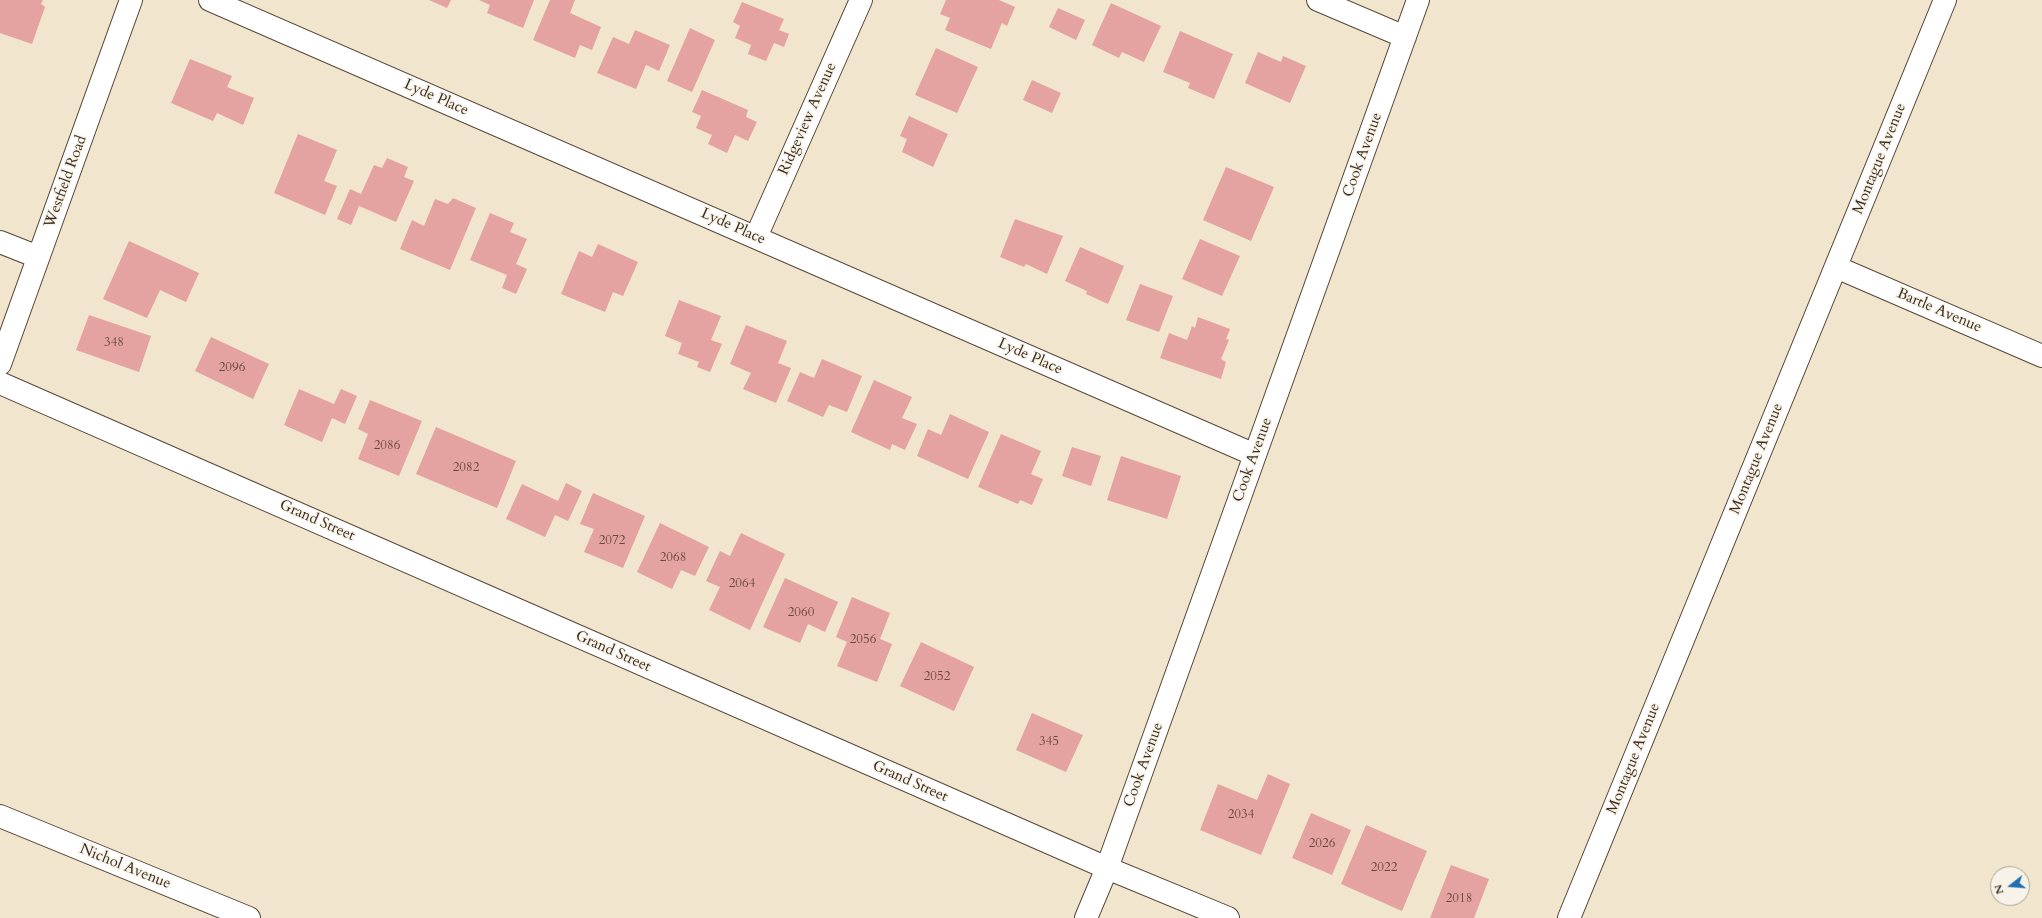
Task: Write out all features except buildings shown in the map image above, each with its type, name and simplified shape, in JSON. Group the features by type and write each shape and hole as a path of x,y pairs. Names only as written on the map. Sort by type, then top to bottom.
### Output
{"street":[{"name":"Westfield Road","path":"0,364 131,0"},
{"name":"Lyde Place","path":"210,0 1255,455"},
{"name":"Ridgeview Avenue","path":"756,237 861,0"},
{"path":"1318,0 1405,37"},
{"name":"Cook Avenue","path":"1086,918 1107,868 1418,0"},
{"name":"Montague Avenue","path":"1569,918 1945,0"},
{"path":"0,242 38,258"},
{"name":"Bartle Avenue","path":"1836,267 2042,356"},
{"name":"Grand Street","path":"0,383 1107,868 1228,918"},
{"name":"Nichol Avenue","path":"0,816 250,918"}]}
